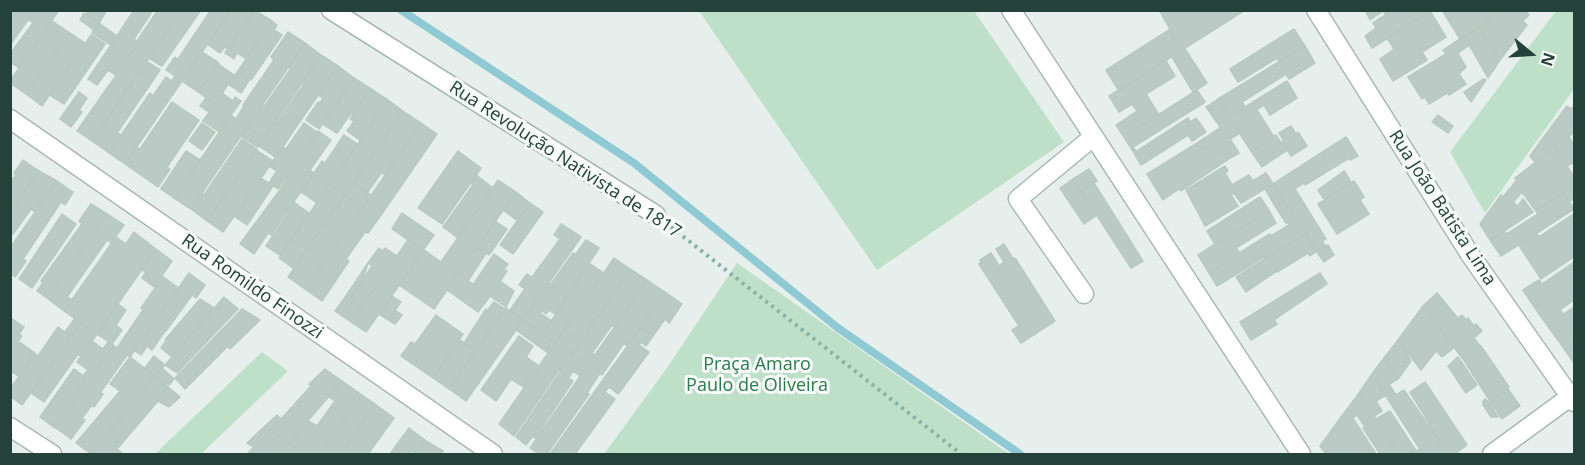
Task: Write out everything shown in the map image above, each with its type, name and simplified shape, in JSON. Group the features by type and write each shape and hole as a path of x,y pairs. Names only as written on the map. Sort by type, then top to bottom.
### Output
{"street":[{"name":"Rua Revolução Nativista de 1817","path":"331,10 656,215"},
{"path":"1011,10 1301,454"},
{"name":"Rua João Batista Lima","path":"1316,10 1471,256 1573,398"},
{"name":"Rua Romildo Finozzi","path":"10,119 493,454"},
{"path":"1084,294 1018,200 1093,137"},
{"path":"1492,454 1573,398"},
{"path":"10,427 52,454"}],"path":[{"name":"Rua Revolução Nativista de 1817","path":"656,215 961,454"}],"green space":[{"path":"699,11 974,11 1064,142 877,270"},
{"path":"1556,11 1574,11 1574,89 1485,213 1450,152"},
{"name":"Praça Amaro Paulo de Oliveira","path":"737,263 1009,454 604,454 667,368"},
{"path":"262,352 288,371 201,454 155,454"}],"building":[{"path":"15,10 35,10 10,45 10,16"},
{"path":"35,10 59,10 20,68 10,62 10,54 33,23 29,20"},
{"path":"89,10 107,10 99,23 86,15"},
{"path":"134,10 153,10 134,39 137,41 133,47 117,36"},
{"path":"158,10 181,10 149,58 133,47"},
{"path":"181,10 201,10 162,66 149,58"},
{"path":"211,10 231,10 182,81 166,70 175,57 178,59"},
{"path":"231,10 254,10 228,49 225,47 220,53 207,44"},
{"path":"254,10 272,21 246,59 237,53 234,59 225,53"},
{"path":"1159,10 1241,10 1242,12 1182,50"},
{"path":"1365,10 1393,10 1386,15 1383,11 1370,20"},
{"path":"1393,10 1429,12 1372,48 1365,36 1376,28 1373,23"},
{"path":"1442,10 1468,10 1479,27 1460,39"},
{"path":"1468,10 1495,10 1496,12 1479,28"},
{"path":"1498,10 1525,10 1529,15 1502,40 1489,27 1482,33 1479,28"},
{"path":"1430,11 1446,37 1422,52 1427,60 1393,81 1380,59 1394,49 1387,38"},
{"path":"84,13 99,23 94,30 80,20"},
{"path":"52,21 70,33 26,94 10,81"},
{"path":"272,21 277,25 274,30 282,35 251,80 238,71"},
{"path":"1523,21 1527,25 1500,60 1482,33 1489,27 1502,40"},
{"path":"99,23 117,36 111,45 92,33"},
{"path":"1479,27 1500,60 1488,78 1464,36"},
{"path":"1294,29 1305,46 1279,62 1277,58 1238,82 1230,69"},
{"path":"1169,30 1182,50 1119,91 1106,70"},
{"path":"288,32 305,43 256,114 243,105 274,60 271,57"},
{"path":"70,33 85,43 42,106 26,94"},
{"path":"91,35 105,44 64,104 50,95"},
{"path":"117,36 135,48 116,75 108,70 97,85 88,79"},
{"path":"1464,36 1470,45 1458,53 1466,67 1459,74 1466,84 1429,104 1425,97 1422,99 1408,77 1446,54 1443,50"},
{"path":"305,43 321,55 281,114 266,104"},
{"path":"1305,46 1315,63 1289,79 1286,74 1242,102 1245,107 1229,117 1218,99"},
{"path":"135,48 149,58 138,74 124,64"},
{"path":"1185,49 1207,83 1193,92 1172,57"},
{"path":"202,52 219,63 198,92 182,81"},
{"path":"321,55 338,66 319,94 302,82"},
{"path":"146,61 160,70 117,133 121,135 109,153 92,141"},
{"path":"1166,61 1175,76 1146,94 1159,115 1124,137 1116,125 1137,111 1132,104 1119,112 1109,96"},
{"path":"124,64 138,74 92,141 77,131"},
{"path":"218,64 234,75 215,104 198,92"},
{"path":"338,66 354,78 319,129 306,120 323,98 318,95"},
{"path":"238,71 250,79 241,93 228,84"},
{"path":"175,76 182,81 125,164 109,153 150,93 153,96 166,77 172,81"},
{"path":"354,78 371,89 337,133 323,124"},
{"path":"1483,79 1486,80 1471,102 1464,92"},
{"path":"1287,81 1297,98 1270,115 1264,105 1257,110 1274,137 1251,151 1229,117"},
{"path":"304,84 319,94 292,133 277,123"},
{"path":"371,89 388,100 360,140 347,131 354,121 350,119"},
{"path":"1197,90 1205,102 1133,147 1136,151 1134,153 1124,137"},
{"path":"79,92 87,98 79,110 82,112 71,127 60,119"},
{"path":"222,93 233,101 235,97 241,101 231,115 215,104"},
{"path":"206,98 215,104 209,112 200,106"},
{"path":"1218,99 1229,117 1218,124 1206,107"},
{"path":"388,100 403,111 345,195 330,184"},
{"path":"172,102 199,120 167,167 170,169 158,187 125,164 137,147 140,149"},
{"path":"215,104 231,115 220,132 203,121"},
{"path":"266,104 281,114 264,138 247,127 262,105"},
{"path":"244,106 256,114 247,127 236,119"},
{"path":"1567,106 1571,109 1574,106 1574,132 1557,149 1546,134"},
{"path":"403,111 421,123 385,175 368,162"},
{"path":"231,115 247,127 191,209 174,198"},
{"path":"1438,115 1453,126 1448,133 1432,122"},
{"path":"1229,117 1240,133 1230,139 1239,153 1232,157 1194,145 1220,128 1218,124"},
{"path":"1188,118 1190,122 1196,118 1206,132 1192,141 1188,135 1141,165 1134,153"},
{"path":"275,121 292,133 281,150 264,138"},
{"path":"202,123 215,132 202,150 189,141"},
{"path":"304,123 317,132 297,161 281,150 282,147 286,149"},
{"path":"421,123 437,134 379,218 363,207"},
{"path":"1291,126 1307,146 1291,156 1279,133"},
{"path":"247,127 264,138 258,147 241,136"},
{"path":"318,131 331,140 310,170 297,161"},
{"path":"1546,134 1558,152 1554,155 1550,151 1535,162 1530,156"},
{"path":"344,135 357,144 330,184 314,173 322,161 325,163"},
{"path":"1276,135 1286,151 1262,167 1251,151"},
{"path":"1346,137 1358,156 1350,160 1349,158 1295,189 1308,210 1295,218 1273,184"},
{"path":"1569,137 1574,145 1574,162 1567,166 1557,149"},
{"path":"264,138 281,150 275,157 259,146"},
{"path":"242,139 257,149 207,221 191,209 202,193 204,195"},
{"path":"1194,145 1232,157 1181,191 1179,189 1163,200 1147,174"},
{"path":"256,150 273,161 223,232 207,221"},
{"path":"281,150 297,161 278,189 269,183 277,171 269,166"},
{"path":"186,151 200,160 174,198 161,189"},
{"path":"458,151 481,168 442,224 418,208"},
{"path":"1550,151 1554,155 1558,152 1574,177 1574,186 1536,211 1522,192 1510,206 1503,197 1516,181 1515,178"},
{"path":"23,160 39,171 10,212 10,182"},
{"path":"297,161 314,173 297,197 282,187"},
{"path":"368,162 382,172 367,193 353,183"},
{"path":"1225,166 1228,171 1225,173 1232,185 1249,175 1253,181 1266,173 1273,184 1241,203 1234,193 1231,195 1238,206 1205,226 1186,190"},
{"path":"1089,169 1097,181 1081,191 1073,179"},
{"path":"39,171 57,181 35,212 31,209 13,234 10,232 10,212"},
{"path":"1344,171 1351,182 1324,199 1318,190"},
{"path":"314,173 330,184 317,203 301,192"},
{"path":"476,175 493,188 458,238 443,227 473,185 470,183"},
{"path":"261,178 273,186 247,225 235,217"},
{"path":"1073,179 1097,215 1084,224 1060,188"},
{"path":"498,180 516,192 458,274 441,262"},
{"path":"57,181 73,192 65,205 61,202 23,259 26,261 15,277 10,273 10,248"},
{"path":"1354,181 1364,197 1360,200 1369,214 1337,234 1318,204"},
{"path":"353,183 371,195 363,207 345,195"},
{"path":"1094,183 1143,261 1131,268 1081,191"},
{"path":"330,184 345,195 336,209 320,198"},
{"path":"1273,184 1284,201 1275,206 1265,189"},
{"path":"1574,186 1574,198 1569,202 1563,193"},
{"path":"282,187 297,197 271,235 268,233 254,254 240,244"},
{"path":"516,192 530,203 518,221 503,210"},
{"path":"1563,193 1574,209 1501,256 1490,240 1504,231 1507,234 1538,214 1536,211"},
{"path":"345,195 363,207 305,289 288,277"},
{"path":"1501,195 1510,206 1513,202 1518,206 1523,199 1533,212 1490,240 1480,224"},
{"path":"1260,197 1269,210 1215,244 1207,231"},
{"path":"320,198 334,208 293,268 279,258"},
{"path":"1284,201 1295,218 1286,223 1275,206"},
{"path":"295,203 309,213 280,255 266,246"},
{"path":"530,203 543,212 513,254 500,245"},
{"path":"91,204 107,214 47,298 37,291 43,283 41,281 82,224 79,221"},
{"path":"363,207 379,218 368,233 365,232 346,259 349,261 322,301 305,289"},
{"path":"1269,210 1276,223 1236,248 1240,253 1209,273 1198,255"},
{"path":"1308,210 1326,239 1322,241 1326,247 1317,252 1295,218"},
{"path":"402,213 434,235 423,250 392,229"},
{"path":"62,214 76,224 32,288 19,279"},
{"path":"107,214 124,225 111,243 107,240 67,297 72,300 64,311 47,298"},
{"path":"1574,214 1574,257 1541,279 1518,244 1536,233 1539,237"},
{"path":"1295,218 1306,234 1265,259 1255,243 1289,225 1288,223"},
{"path":"495,221 507,229 489,255 477,247"},
{"path":"561,224 581,237 546,287 532,277 560,239 554,235"},
{"path":"134,232 156,249 97,334 64,311 116,237 126,244"},
{"path":"1306,234 1317,251 1310,256 1308,253 1277,272 1268,257"},
{"path":"408,240 424,250 366,332 351,322"},
{"path":"586,240 599,248 568,295 551,284 573,253 576,254"},
{"path":"1255,243 1264,257 1217,286 1209,273"},
{"path":"1004,244 1055,321 1021,343 1012,330 1019,326 979,264 980,260 991,253 999,266 1004,262 996,249"},
{"path":"1328,245 1334,255 1324,262 1317,252"},
{"path":"477,247 486,253 468,281 458,274"},
{"path":"379,248 383,251 385,248 397,256 361,307 350,299 372,266 368,263"},
{"path":"156,249 172,261 154,287 142,278 146,272 142,270"},
{"path":"424,250 458,274 434,309 399,285"},
{"path":"494,254 508,264 504,269 507,271 490,296 473,285"},
{"path":"1268,257 1277,271 1246,292 1236,277"},
{"path":"614,258 630,269 598,316 582,305"},
{"path":"1574,262 1574,282 1535,308 1523,290 1539,280 1542,284"},
{"path":"368,263 363,279 350,299 346,296"},
{"path":"589,263 604,273 555,343 543,334"},
{"path":"630,269 647,280 614,327 612,325 592,353 595,355 588,365 572,354"},
{"path":"189,273 205,285 196,298 192,295 166,331 154,323"},
{"path":"1320,273 1327,284 1274,320 1277,324 1251,340 1240,322"},
{"path":"458,274 490,296 478,312 447,290"},
{"path":"527,274 546,287 523,320 510,310 525,289 519,285"},
{"path":"163,277 179,288 130,357 117,348"},
{"path":"647,280 665,292 627,346 611,332"},
{"path":"500,281 514,291 506,307 490,296"},
{"path":"1574,282 1574,300 1560,310 1563,314 1547,325 1535,308"},
{"path":"549,283 568,295 556,315 549,310 546,314 542,311 540,313 552,321 543,334 523,320"},
{"path":"665,292 682,304 669,323 665,319 653,336 640,327"},
{"path":"1437,293 1462,323 1459,317 1462,315 1482,331 1474,338 1480,346 1463,359 1423,306"},
{"path":"346,296 361,307 351,322 335,311"},
{"path":"392,296 401,302 395,310 402,315 395,324 379,314"},
{"path":"224,297 238,309 177,373 165,365"},
{"path":"200,299 214,308 172,357 161,348 165,340"},
{"path":"494,302 505,309 476,351 464,343 486,309 487,311"},
{"path":"118,304 126,310 116,325 122,330 112,344 97,334"},
{"path":"582,305 598,316 581,341 564,330"},
{"path":"1423,306 1455,347 1442,357 1436,351 1421,370 1398,340"},
{"path":"1574,307 1574,333 1560,343 1547,325"},
{"path":"506,308 523,320 466,401 449,389"},
{"path":"242,309 260,320 230,349 228,346 185,389 175,378"},
{"path":"436,315 463,334 433,378 401,356 411,342 415,344"},
{"path":"11,318 24,327 19,334 22,336 18,341 35,353 19,376 10,371"},
{"path":"75,318 81,323 22,405 10,396 10,389 35,354 38,356 58,327 65,332"},
{"path":"523,320 555,343 548,353 516,330"},
{"path":"81,323 97,334 81,357 78,354 44,402 31,393"},
{"path":"154,323 165,331 152,350 147,346 141,355 134,350"},
{"path":"640,327 653,336 646,346 641,342 639,345 632,340"},
{"path":"564,330 581,341 572,354 555,343"},
{"path":"611,332 624,343 602,375 588,365"},
{"path":"1574,333 1574,363 1560,343"},
{"path":"519,336 533,346 526,357 539,366 524,387 511,379 496,401 481,390"},
{"path":"460,340 476,351 449,389 433,378"},
{"path":"632,340 649,352 622,389 605,377"},
{"path":"1398,340 1411,361 1398,379 1384,358"},
{"path":"92,341 103,349 108,342 113,345 55,428 52,426 86,378 83,376 88,370 77,362"},
{"path":"555,343 572,354 569,355 514,436 499,424"},
{"path":"113,345 127,355 100,393 103,394 94,407 92,405 82,418 85,420 71,439 56,428"},
{"path":"1481,346 1509,387 1490,401 1463,359"},
{"path":"572,354 588,365 580,376 573,371 569,377 560,371"},
{"path":"154,356 165,365 155,376 145,368"},
{"path":"130,357 155,376 91,454 76,443 120,391 110,384"},
{"path":"1458,357 1477,385 1466,393 1448,366"},
{"path":"1384,358 1398,379 1389,384 1396,395 1404,390 1448,454 1423,454 1372,374"},
{"path":"588,365 600,373 587,393 589,394 547,454 539,454 530,448"},
{"path":"162,368 174,379 169,385 155,376"},
{"path":"74,369 86,378 52,426 40,417"},
{"path":"325,369 342,381 289,443 265,426 277,415 281,419 311,386 309,384"},
{"path":"560,372 573,381 541,429 543,430 536,439 533,436 526,445 516,437"},
{"path":"1372,374 1386,395 1376,401 1382,411 1374,416 1359,393"},
{"path":"155,376 180,397 169,407 158,401 117,449 122,453 91,454"},
{"path":"605,377 622,389 618,394 609,387 605,392 615,399 575,454 550,454"},
{"path":"342,381 362,395 320,454 306,454 289,443 308,421 317,426 335,401 329,397"},
{"path":"1425,382 1467,445 1455,454 1448,454 1410,392"},
{"path":"1508,389 1520,406 1502,419 1491,402"},
{"path":"1359,393 1376,419 1365,427 1357,415 1353,418 1347,409"},
{"path":"362,395 375,404 342,454 320,454"},
{"path":"1485,399 1498,417 1491,417 1483,405"},
{"path":"375,404 394,418 368,454 342,454"},
{"path":"1347,409 1376,454 1326,454 1320,446"},
{"path":"1390,411 1416,451 1420,449 1423,454 1399,454 1376,419"},
{"path":"1376,419 1399,454 1380,454 1363,428"},
{"path":"265,426 289,443 279,454 247,454 254,447 247,443"},
{"path":"409,428 426,441 416,454 412,451 409,454 390,454"},
{"path":"426,441 443,451 441,454 416,454"},
{"path":"289,443 306,454 279,454"}],"waterway":[{"path":"401,10 634,163 838,328 1020,454"}]}
